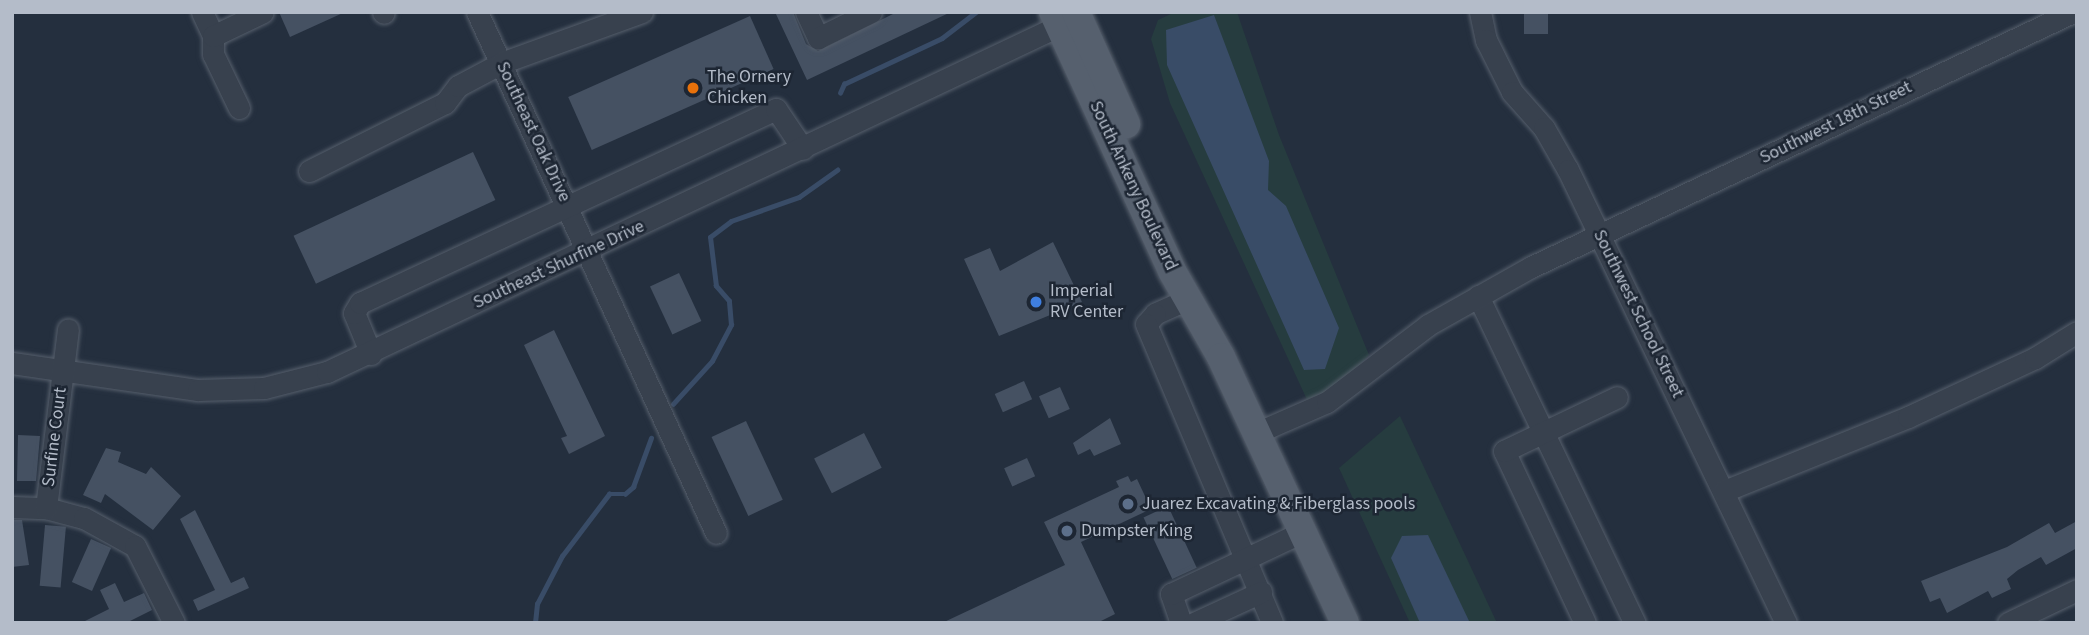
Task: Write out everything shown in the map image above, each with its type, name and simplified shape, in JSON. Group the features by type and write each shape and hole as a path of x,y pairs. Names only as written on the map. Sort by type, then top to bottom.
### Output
{"main road":[{"name":"South Ankeny Boulevard","path":"1071,16 1188,299 1221,357 1345,623"},
{"name":"South Ankeny Boulevard","path":"1071,16 1184,254 1221,357"}],"street":[{"path":"202,12 214,36 214,54 239,108"},
{"path":"214,36 263,12"},
{"name":"Southeast Oak Drive","path":"477,12 589,251 716,534"},
{"path":"309,171 445,103 458,86 501,63 642,12"},
{"path":"806,12 818,38 872,12"},
{"name":"Southwest School Street","path":"1480,12 1486,40 1512,92 1544,128 1600,236 1786,623"},
{"name":"Southwest 18th Street","path":"1256,433 1326,402 1428,325 1478,296 2073,12"},
{"name":"Southeast Shurfine Drive","path":"12,363 64,367 231,391 296,382 371,354 803,149 1071,16"},
{"path":"371,354 354,313 360,303 776,109 803,149"},
{"path":"1478,296 1635,623"},
{"path":"1188,299 1155,314 1146,324 1193,445 1247,559 1272,623"},
{"name":"Surfine Court","path":"46,508 68,329"},
{"path":"1724,491 1908,417 2035,358 2077,332"},
{"path":"1585,623 1504,451 1617,397"},
{"path":"12,507 46,508 111,530 135,546 174,623"},
{"path":"1181,623 1171,594 1302,532"},
{"path":"2008,623 2077,590"},
{"path":"1194,623 1261,592"}],"green space":[{"path":"1175,12 1237,12 1279,135 1369,355 1336,390 1309,404 1170,103 1151,39 1158,20"},
{"path":"1400,416 1497,623 1410,623 1339,468"}],"water":[{"path":"1214,15 1269,161 1268,190 1286,206 1339,328 1325,369 1304,370 1167,65 1166,30"},
{"path":"1428,535 1470,623 1420,623 1391,558 1402,536"}],"building":[{"path":"279,12 345,12 290,37"},
{"path":"775,12 793,12 806,44 818,51 897,12 951,12 807,80"},
{"path":"1524,12 1548,12 1548,34 1524,34"},
{"path":"750,16 774,69 592,150 568,97"},
{"path":"473,152 495,200 316,284 294,236"},
{"path":"1053,242 1082,302 999,336 964,259 990,248 1000,271"},
{"path":"679,273 701,321 672,335 650,287"},
{"path":"554,330 605,436 569,454 561,438 567,436 524,345"},
{"path":"1024,381 1032,399 1003,412 995,394"},
{"path":"1060,387 1070,409 1049,418 1039,396"},
{"path":"1110,418 1121,444 1094,456 1090,449 1078,455 1073,443"},
{"path":"746,421 783,500 748,516 712,437"},
{"path":"864,433 882,468 832,493 814,458"},
{"path":"18,435 40,436 36,481 17,481"},
{"path":"106,448 121,452 118,462 146,474 151,467 181,496 153,530 105,494 101,503 83,495"},
{"path":"1027,458 1035,476 1012,486 1004,468"},
{"path":"1128,476 1131,482 1137,479 1151,509 1081,542 1115,614 1097,623 942,623 1065,565 1044,522 1119,487 1116,481"},
{"path":"1168,506 1197,568 1172,579 1144,517"},
{"path":"195,510 231,583 244,577 249,588 198,611 193,600 215,590 180,519"},
{"path":"12,520 22,520 29,565 12,567"},
{"path":"2077,521 2077,548 2046,565 2041,557 2018,570 2007,579 2011,589 1992,598 1988,591 1947,613 1940,598 1930,602 1921,581 2007,547 2049,523 2055,533"},
{"path":"45,525 66,527 61,588 40,586"},
{"path":"91,539 111,548 92,591 72,582"},
{"path":"115,583 124,602 144,593 152,610 126,623 81,623 109,609 100,590"}],"waterway":[{"path":"840,93 844,84 942,38 976,12"},
{"path":"673,404 712,361 731,325 729,301 716,286 710,237 731,221 799,197 837,170"},
{"path":"535,623 537,604 562,556 609,494 625,494 633,487 651,438"}],"place":[{"name":"The Ornery Chicken","path":"693,88"},
{"name":"Imperial RV Center","path":"1036,302"},
{"name":"Juarez Excavating & Fiberglass pools","path":"1128,504"},
{"name":"Dumpster King","path":"1067,531"}]}
